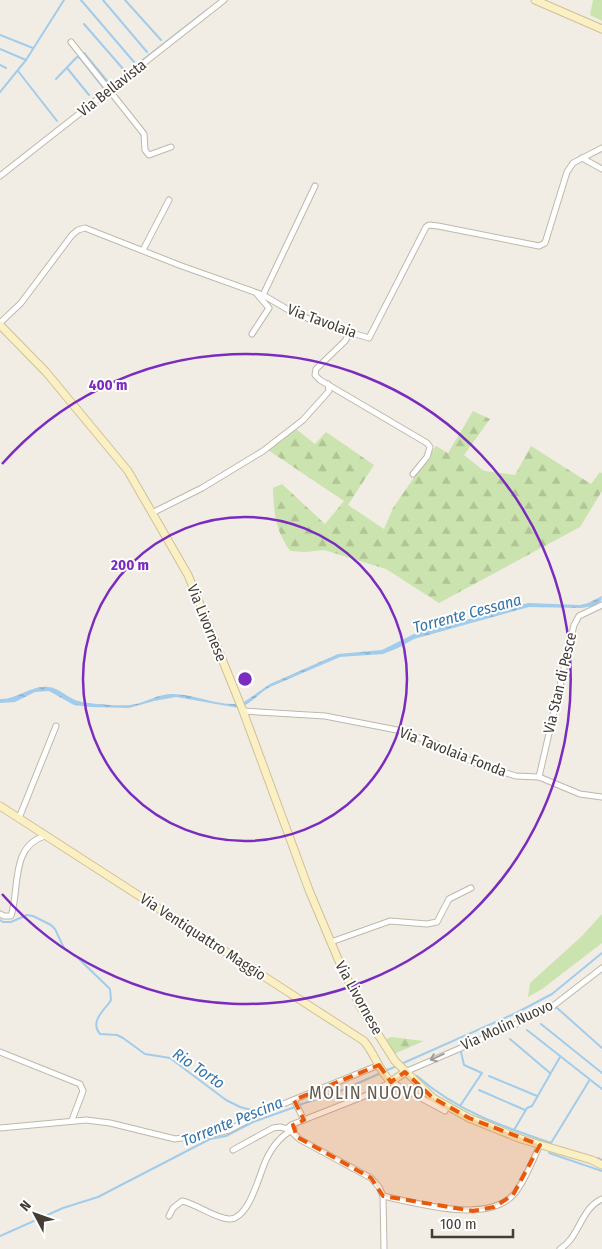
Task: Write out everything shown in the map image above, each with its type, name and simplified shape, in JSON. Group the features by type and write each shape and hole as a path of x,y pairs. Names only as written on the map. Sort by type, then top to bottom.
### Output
{"main road":[{"path":"539,1 602,29"},
{"name":"Via Livornese","path":"0,324 46,372 128,472 188,575 238,699 331,942 360,1006 400,1067 433,1098 462,1114 540,1145 592,1160 602,1165"},
{"name":"Via Ventiquattro Maggio","path":"0,806 364,1041 372,1050 381,1069 392,1082"},
{"path":"392,1082 400,1067"}],"street":[{"name":"Via Bellavista","path":"0,176 224,0"},
{"path":"71,42 144,134 144,150 149,155 171,147"},
{"name":"Via Tavolaia","path":"0,324 21,303 78,230 88,229 263,295 292,312 319,323 369,338 426,227 429,225 539,246 545,243 567,172 573,163 602,148"},
{"path":"582,158 602,169"},
{"path":"263,295 315,186"},
{"path":"143,250 170,200"},
{"path":"252,334 269,308 264,300 254,292"},
{"path":"350,332 345,341 315,372 317,378 427,443 430,448 427,457 413,474"},
{"path":"152,513 202,488 263,451 303,420 328,391 328,384"},
{"name":"Via Stan di Pesce","path":"539,777 574,625 579,616 602,605"},
{"name":"Via Tavolaia Fonda","path":"242,710 325,716 397,730 434,743 479,765 516,776 539,777 580,794 602,796"},
{"path":"19,818 56,726"},
{"path":"0,914 11,916 14,907 16,878 21,858 28,847 38,838 45,836"},
{"path":"331,942 390,921 427,924 437,922 449,899 471,888"},
{"name":"Via Molin Nuovo","path":"400,1067 518,1023 553,1006 602,968"},
{"path":"0,1052 80,1084 83,1091 72,1120"},
{"path":"0,1128 86,1120 110,1123 175,1139 192,1137 229,1130 261,1113 381,1069"},
{"path":"168,1216 173,1208 182,1201 225,1218 238,1217 249,1202 266,1159 273,1148 291,1129 304,1120 380,1089 392,1082 445,1111"},
{"path":"294,1101 304,1120"},
{"path":"233,1150 273,1128 291,1129 298,1138 306,1143 371,1178 379,1187 383,1196 384,1249"},
{"path":"383,1196 473,1211 494,1207 514,1194 524,1179 540,1145"},
{"path":"560,1249 572,1237 586,1211 602,1199"}],"highlighted area":[{"path":"379,1065 391,1082 405,1072 433,1098 469,1118 540,1145 513,1195 494,1207 473,1211 383,1196 371,1178 297,1137 293,1125 304,1120 294,1100"}],"green space":[{"path":"593,0 602,0 602,21 590,15"},
{"path":"473,411 490,419 464,455 484,471 515,475 531,446 591,484 600,472 602,473 602,491 580,527 439,603 386,569 324,550 290,551 281,536 276,521 273,488 282,484 325,524 344,501 268,450 296,429 315,444 326,432 374,465 348,505 384,529 393,508 436,446 448,453"},
{"path":"602,914 602,943 542,989 528,997 530,983 582,936"},
{"path":"391,1037 424,1041 394,1054 384,1040"}],"water":[{"path":"602,596 601,601 594,606 581,608 529,607 414,639 383,654 340,657 270,687 239,708 176,697 129,708 90,707 74,705 49,691 35,692 15,702 0,703 0,699 6,699 36,688 48,687 57,689 77,701 87,703 132,705 163,695 180,694 221,703 237,704 244,702 270,684 338,654 382,650 414,634 528,603 580,605"}],"waterway":[{"path":"0,92 26,60 64,0"},
{"path":"81,0 134,62"},
{"path":"103,0 147,52"},
{"path":"125,0 161,40"},
{"path":"112,84 207,10"},
{"path":"84,24 124,70"},
{"path":"0,35 33,48"},
{"path":"0,49 26,60"},
{"path":"84,53 108,82"},
{"path":"56,79 77,57 80,58 105,90 81,109"},
{"path":"0,65 6,68"},
{"path":"67,68 89,95"},
{"path":"18,71 57,121"},
{"name":"Rio Torto","path":"0,920 11,922 27,915 51,925 55,929 64,948 78,958 110,989 111,1000 97,1020 96,1025 100,1034 117,1035 145,1054 170,1058 226,1100 240,1107 259,1112"},
{"name":"Torrente Pescina","path":"401,1064 516,1013 552,994 602,953"},
{"path":"550,1010 556,1007 602,1048"},
{"path":"541,1024 602,1073"},
{"path":"527,1030 602,1089"},
{"path":"510,1039 550,1073"},
{"path":"460,1106 482,1073 464,1065 461,1052"},
{"path":"514,1130 527,1108 532,1106 560,1057"},
{"name":"Torrente Pescina","path":"385,1071 397,1066"},
{"name":"Torrente Pescina","path":"299,1105 338,1092 381,1073"},
{"path":"417,1076 448,1099 464,1108 497,1124 551,1143 589,1081"},
{"path":"489,1076 537,1096"},
{"path":"479,1090 525,1110"},
{"name":"Torrente Pescina","path":"0,1236 63,1208 98,1197 210,1139 226,1136 253,1122 295,1107"},
{"path":"549,1153 602,1171"},
{"path":"598,1158 602,1160"}],"district":[{"name":"MOLIN NUOVO","path":"367,1093"}],"water label":[{"name":"Torrente Cessana","path":"467,613"}]}
